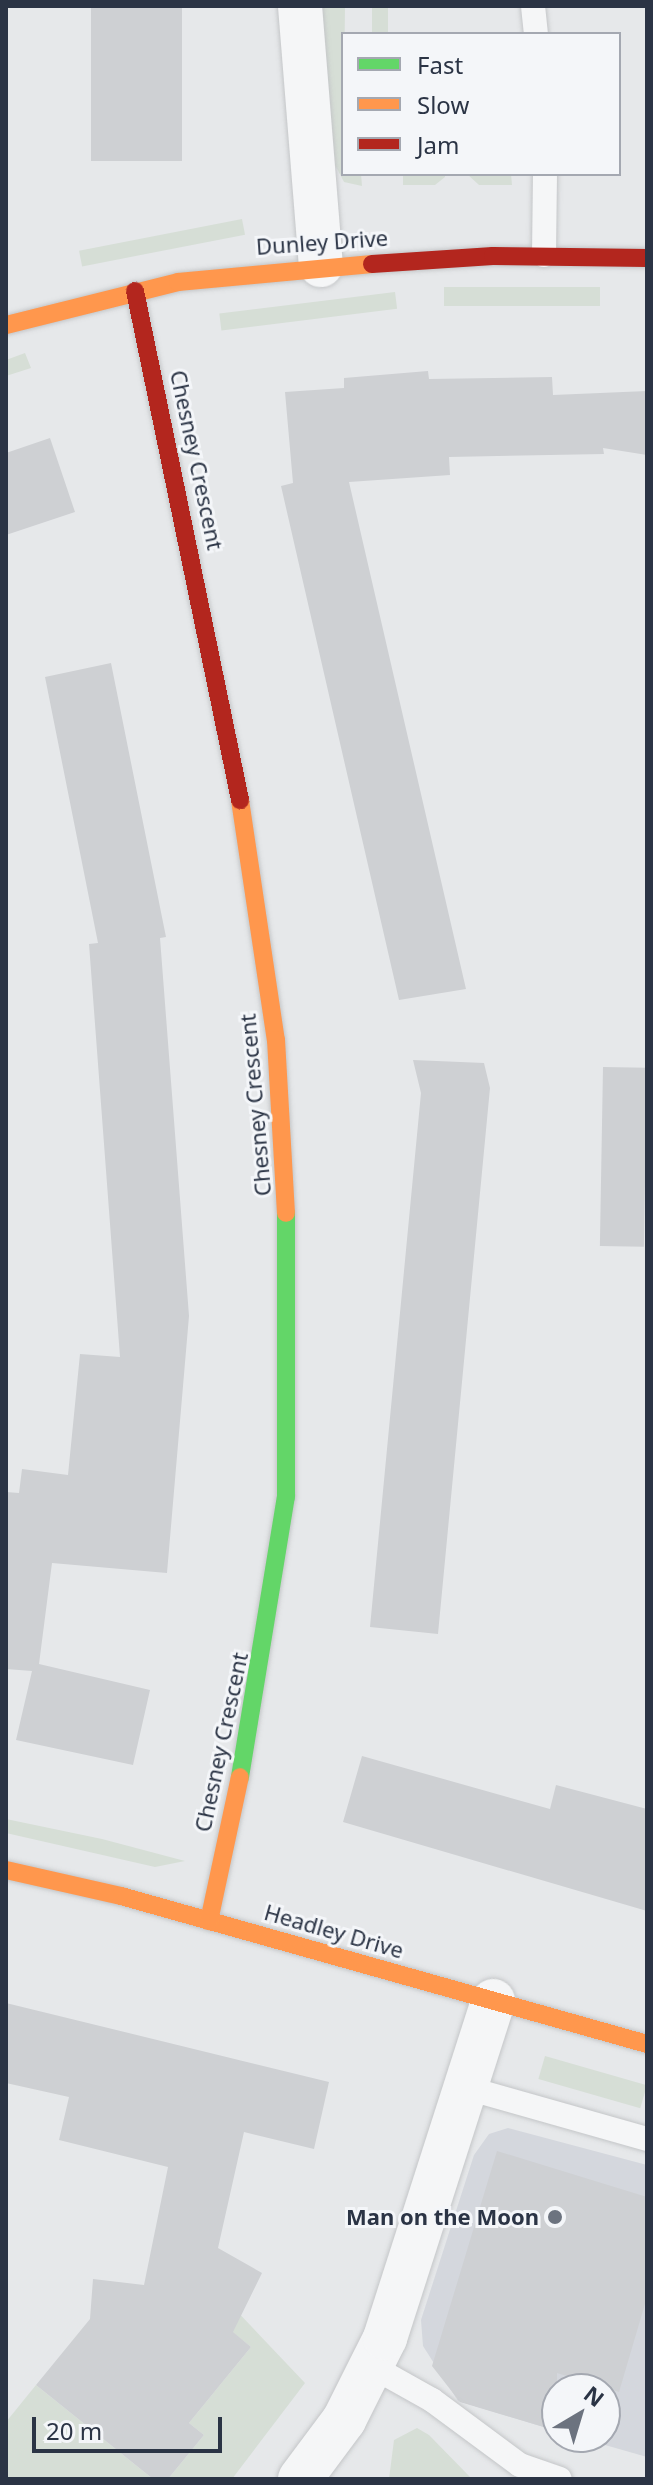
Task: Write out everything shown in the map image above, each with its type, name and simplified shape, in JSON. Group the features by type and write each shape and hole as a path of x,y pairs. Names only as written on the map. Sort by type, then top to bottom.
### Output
{"street":[{"path":"300,6 321,265"},
{"name":"Dunley Drive","path":"6,325 135,291 214,275 321,265 544,255 647,258"},
{"name":"Chesney Crescent","path":"135,291 205,614 260,916 287,1195 290,1362 286,1497 258,1691 209,1921"},
{"name":"Headley Drive","path":"6,1870 209,1921 647,2044"},
{"path":"300,2479 344,2420 373,2367 493,2001"}],"lane":[{"path":"533,6 536,32"},
{"path":"544,255 545,176"},
{"path":"467,2088 647,2139"},
{"path":"373,2367 432,2400 520,2465 560,2479"}],"shaded area":[{"path":"322,6 345,6 345,32 341,32 341,176 361,176 362,186 344,182 335,165"},
{"path":"372,6 388,6 388,32 372,32"},
{"path":"403,176 445,176 435,185 403,185"},
{"path":"469,176 511,176 512,185 479,185"},
{"path":"242,219 245,235 82,266 79,251"},
{"path":"444,287 600,287 600,306 444,306"},
{"path":"395,292 397,309 221,330 219,314"},
{"path":"25,353 31,368 6,376 6,360"},
{"path":"6,1819 102,1839 185,1861 155,1867 6,1833"},
{"path":"545,2056 647,2085 640,2108 538,2079"},
{"path":"508,2128 647,2165 647,2457 621,2450 621,2373 541,2373 541,2426 458,2401 423,2346 421,2320 474,2155 489,2134"},
{"path":"214,2287 305,2383 232,2479 168,2479 204,2435 189,2423 251,2347 200,2306"},
{"path":"36,2385 153,2479 6,2479 6,2422"},
{"path":"417,2428 429,2435 472,2479 389,2479 394,2440"}],"building":[{"path":"91,6 182,6 182,161 91,161"},
{"path":"428,371 429,379 552,377 553,395 647,391 647,455 603,448 604,454 449,457 450,475 349,482 466,989 399,1000 281,486 293,483 285,392 344,388 344,378"},
{"path":"50,438 75,512 6,535 6,453"},
{"path":"111,663 166,937 160,938 189,1316 167,1573 52,1563 39,1664 150,1690 133,1765 16,1740 32,1671 6,1669 6,1492 19,1493 22,1469 68,1475 80,1354 120,1357 89,944 98,943 45,677"},
{"path":"413,1060 484,1063 490,1088 438,1634 370,1627 421,1093"},
{"path":"603,1067 647,1068 644,1247 600,1246"},
{"path":"362,1756 550,1809 556,1785 647,1809 647,1911 343,1822"},
{"path":"6,2003 329,2082 314,2149 244,2132 218,2248 262,2273 233,2332 251,2347 189,2423 204,2435 168,2479 153,2479 36,2385 90,2319 93,2279 144,2285 168,2167 59,2140 69,2097 6,2083"},
{"path":"497,2151 647,2197 647,2297 621,2385 621,2373 541,2373 541,2426 460,2402 432,2366"}],"traffic: fast":[{"path":"240,1777 286,1497 286,1213"}],"traffic: slow":[{"path":"6,325 178,282 372,264"},
{"path":"240,800 276,1040 286,1213"},
{"path":"209,1921 240,1777"},
{"path":"6,1870 121,1896 647,2044"}],"traffic: jam":[{"path":"372,264 493,256 647,258"},
{"path":"135,291 240,800"}],"place":[{"name":"Man on the Moon","path":"555,2217"}]}
